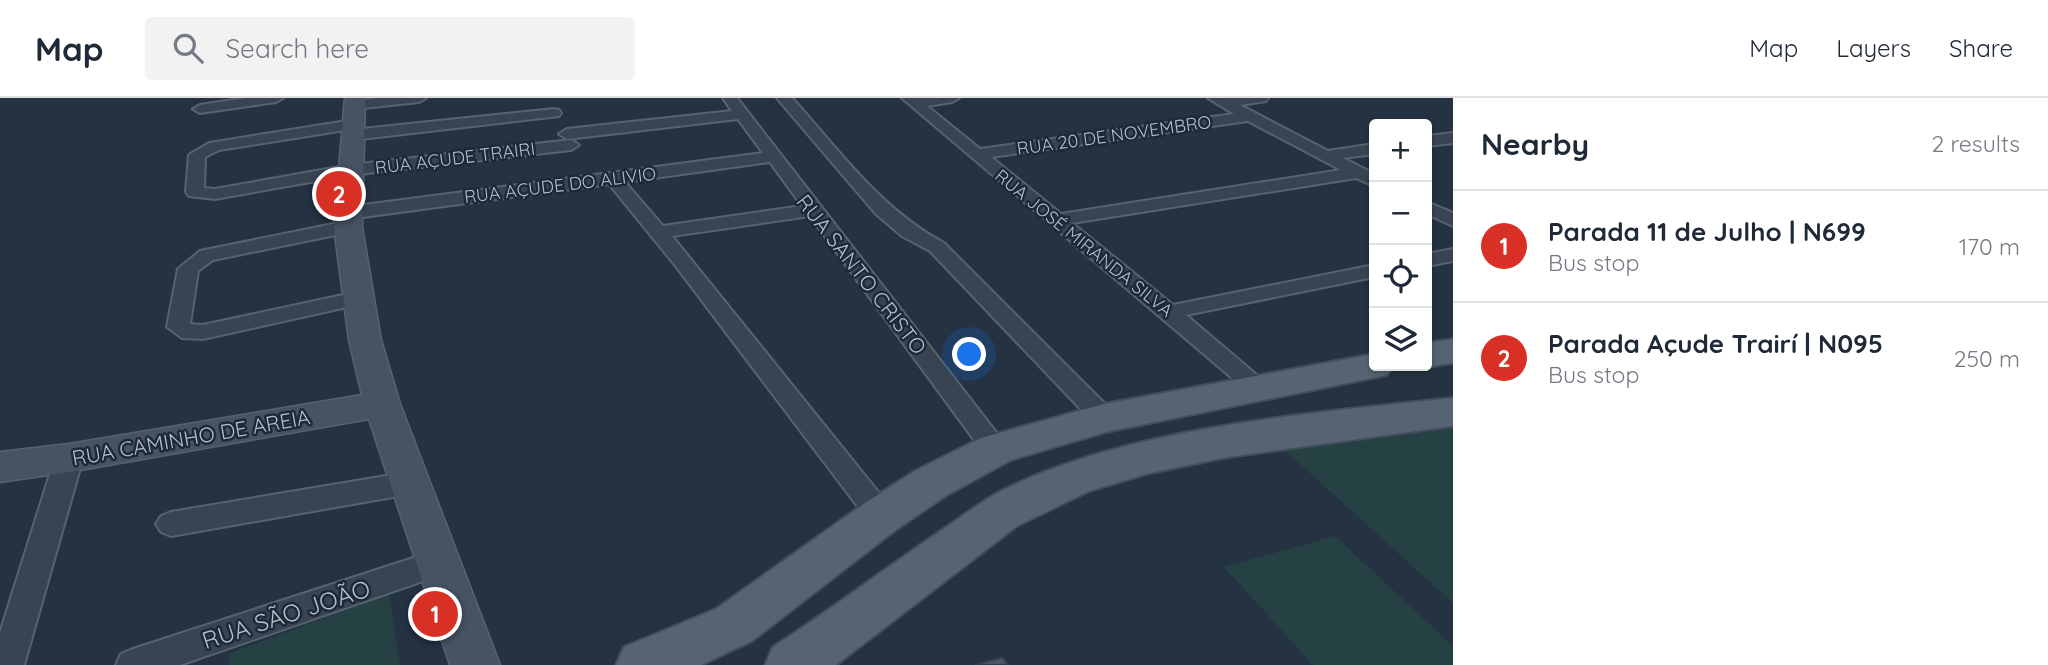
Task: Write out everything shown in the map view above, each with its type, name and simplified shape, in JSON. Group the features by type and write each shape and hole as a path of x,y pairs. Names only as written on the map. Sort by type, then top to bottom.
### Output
{"main road":[{"path":"1432,354 1453,351"},
{"path":"643,665 734,625 881,516 931,483 996,449 1104,418 1369,367"},
{"path":"792,665 848,627 935,560 1023,500 1058,486 1144,456 1286,432 1453,412"}],"street":[{"path":"200,109 276,98"},
{"path":"356,110 419,98"},
{"path":"546,98 574,157 736,106"},
{"path":"784,98 882,210 909,232 937,247 1104,418"},
{"path":"912,100 951,98"},
{"path":"1220,100 1261,98"},
{"name":"RUA JOSÉ MIRANDA SILVA","path":"912,100 1260,388"},
{"path":"1220,100 1369,179"},
{"name":"RUA SANTO CRISTO","path":"736,106 772,157 996,449"},
{"path":"356,110 554,113"},
{"path":"356,110 348,220 356,298 382,404 475,665"},
{"name":"RUA AÇUDE TRAIRI","path":"356,110 200,151 197,155 195,192 215,194 350,170 574,157"},
{"name":"RUA 20 DE NOVEMBRO","path":"976,154 1251,116"},
{"path":"1432,140 1453,138"},
{"path":"1326,156 1369,150"},
{"name":"RUA AÇUDE DO ALIVIO","path":"356,298 203,332 191,333 178,327 188,269 207,255 348,220 574,157 613,178 772,157"},
{"path":"1057,220 1357,173"},
{"path":"613,178 659,232 743,343 881,516"},
{"path":"659,232 813,210"},
{"path":"1432,210 1453,220"},
{"path":"1432,259 1453,255"},
{"path":"1169,312 1369,272"},
{"name":"RUA CAMINHO DE AREIA","path":"0,467 69,458 382,404"},
{"path":"7,665 69,458"},
{"path":"171,524 410,483"},
{"name":"RUA SÃO JOÃO","path":"132,665 438,562"}],"green space":[{"path":"1453,425 1453,603 1279,445"},
{"path":"1335,536 1453,646 1453,665 1313,665 1224,567"},
{"path":"389,594 400,665 229,665 228,654"}],"building":[{"path":"1003,657 1008,665 976,665 976,664"}],"place":[{"name":"Parada Açude Trairí | N095","path":"339,194"},
{"name":"Parada 11 de Julho | N699","path":"435,614"}]}
